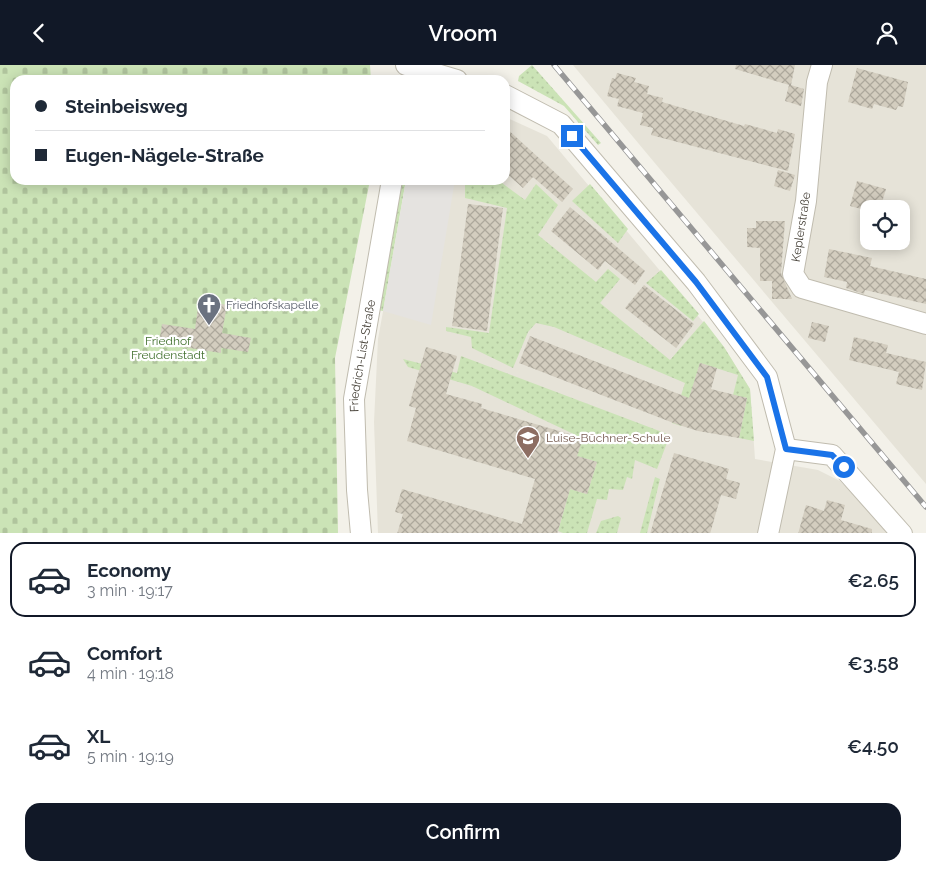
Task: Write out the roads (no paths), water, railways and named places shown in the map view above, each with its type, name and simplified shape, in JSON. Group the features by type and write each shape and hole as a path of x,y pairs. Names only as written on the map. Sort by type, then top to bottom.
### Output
{"street":[{"path":"406,65 440,75"},
{"name":"Keplerstraße","path":"822,65 817,82 806,201 793,274 802,288 926,324"},
{"path":"510,98 561,124 696,282 767,377 786,449 768,533"},
{"name":"Friedrich-List-Straße","path":"361,533 357,490 354,399 391,185"},
{"path":"786,449 832,455 902,533"}],"railway":[{"path":"554,65 926,507"}],"place":[{"name":"Friedhofskapelle","path":"209,326"},
{"name":"Luise-Büchner-Schule","path":"528,459"}],"park label":[{"name":"Friedhof Freudenstadt","path":"168,348"}]}
